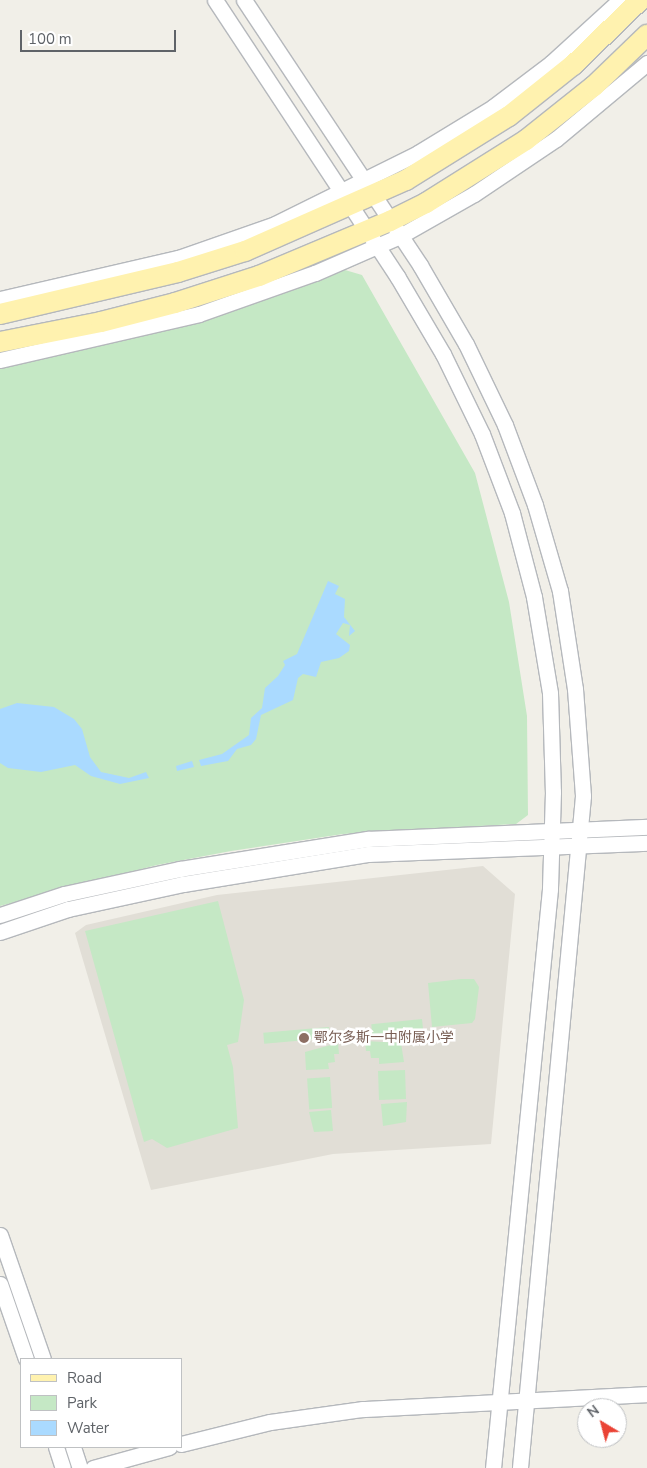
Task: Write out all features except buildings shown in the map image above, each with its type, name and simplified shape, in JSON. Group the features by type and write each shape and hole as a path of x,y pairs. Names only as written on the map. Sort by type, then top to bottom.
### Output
{"main road":[{"path":"0,314 178,272 245,251 368,188 406,180 509,116 573,65 640,0"},
{"path":"0,342 101,322 175,303 373,238 395,228 426,203 526,140 594,86 647,35"}],"street":[{"path":"215,0 373,238 443,354 482,434 512,513 534,598 550,693 550,889 493,1468"},
{"path":"244,0 395,228 466,344 505,424 536,505 560,591 575,689 582,796 579,846 520,1468"},
{"path":"368,188 418,153 493,106 551,63 620,0"},
{"path":"395,228 474,194 556,139 647,63"},
{"path":"0,300 178,258 347,199"},
{"path":"0,360 199,314 373,238"},
{"path":"0,932 68,909 183,884 359,856 551,839 580,830 647,827"},
{"path":"0,915 64,894 180,869 368,839 551,839 579,846 647,843"},
{"path":"0,1235 43,1358"},
{"path":"0,1284 26,1358"},
{"path":"182,1444 270,1422 363,1409 647,1394"},
{"path":"56,1448 63,1468"},
{"path":"73,1448 80,1468"},
{"path":"93,1468 165,1448"}],"shaded area":[{"name":"鄂尔多斯一中附属小学","path":"483,866 515,894 491,1144 333,1154 151,1190 75,933 86,925 217,895"}],"green space":[{"path":"345,270 362,275 475,473 509,602 527,716 528,815 516,824 343,834 231,851 157,865 0,906 0,367 212,318"},
{"path":"218,901 244,1000 238,1042 227,1045 233,1067 238,1128 167,1148 152,1139 144,1142 85,931"},
{"path":"474,979 479,987 475,1019 472,1023 432,1027 428,983"},
{"path":"422,1019 423,1029 372,1034 371,1024"},
{"path":"329,1027 330,1038 264,1044 263,1033"},
{"path":"365,1041 401,1043 404,1062 379,1064 379,1058 371,1058 370,1051 366,1051"},
{"path":"338,1043 339,1054 334,1054 335,1062 328,1063 329,1069 306,1070 305,1052"},
{"path":"405,1070 406,1099 379,1100 378,1071"},
{"path":"330,1077 332,1108 309,1110 307,1079"},
{"path":"407,1102 406,1122 383,1126 381,1104"},
{"path":"331,1110 333,1131 314,1132 309,1112"}],"water":[{"path":"328,581 339,586 335,594 345,599 344,617 355,631 349,636 350,625 343,623 336,634 350,645 349,651 339,658 321,662 316,677 303,674 298,678 293,700 261,715 256,739 251,745 237,749 228,761 201,766 199,760 222,754 249,735 251,718 262,708 265,688 278,676 285,665 283,661 297,654"},
{"path":"17,703 54,707 74,719 82,729 90,757 101,772 129,778 146,772 149,778 120,784 91,776 75,765 41,772 8,768 0,763 0,709"},
{"path":"192,761 194,767 177,771 176,766"}],"place":[{"name":"鄂尔多斯一中附属小学","path":"304,1038"}]}
